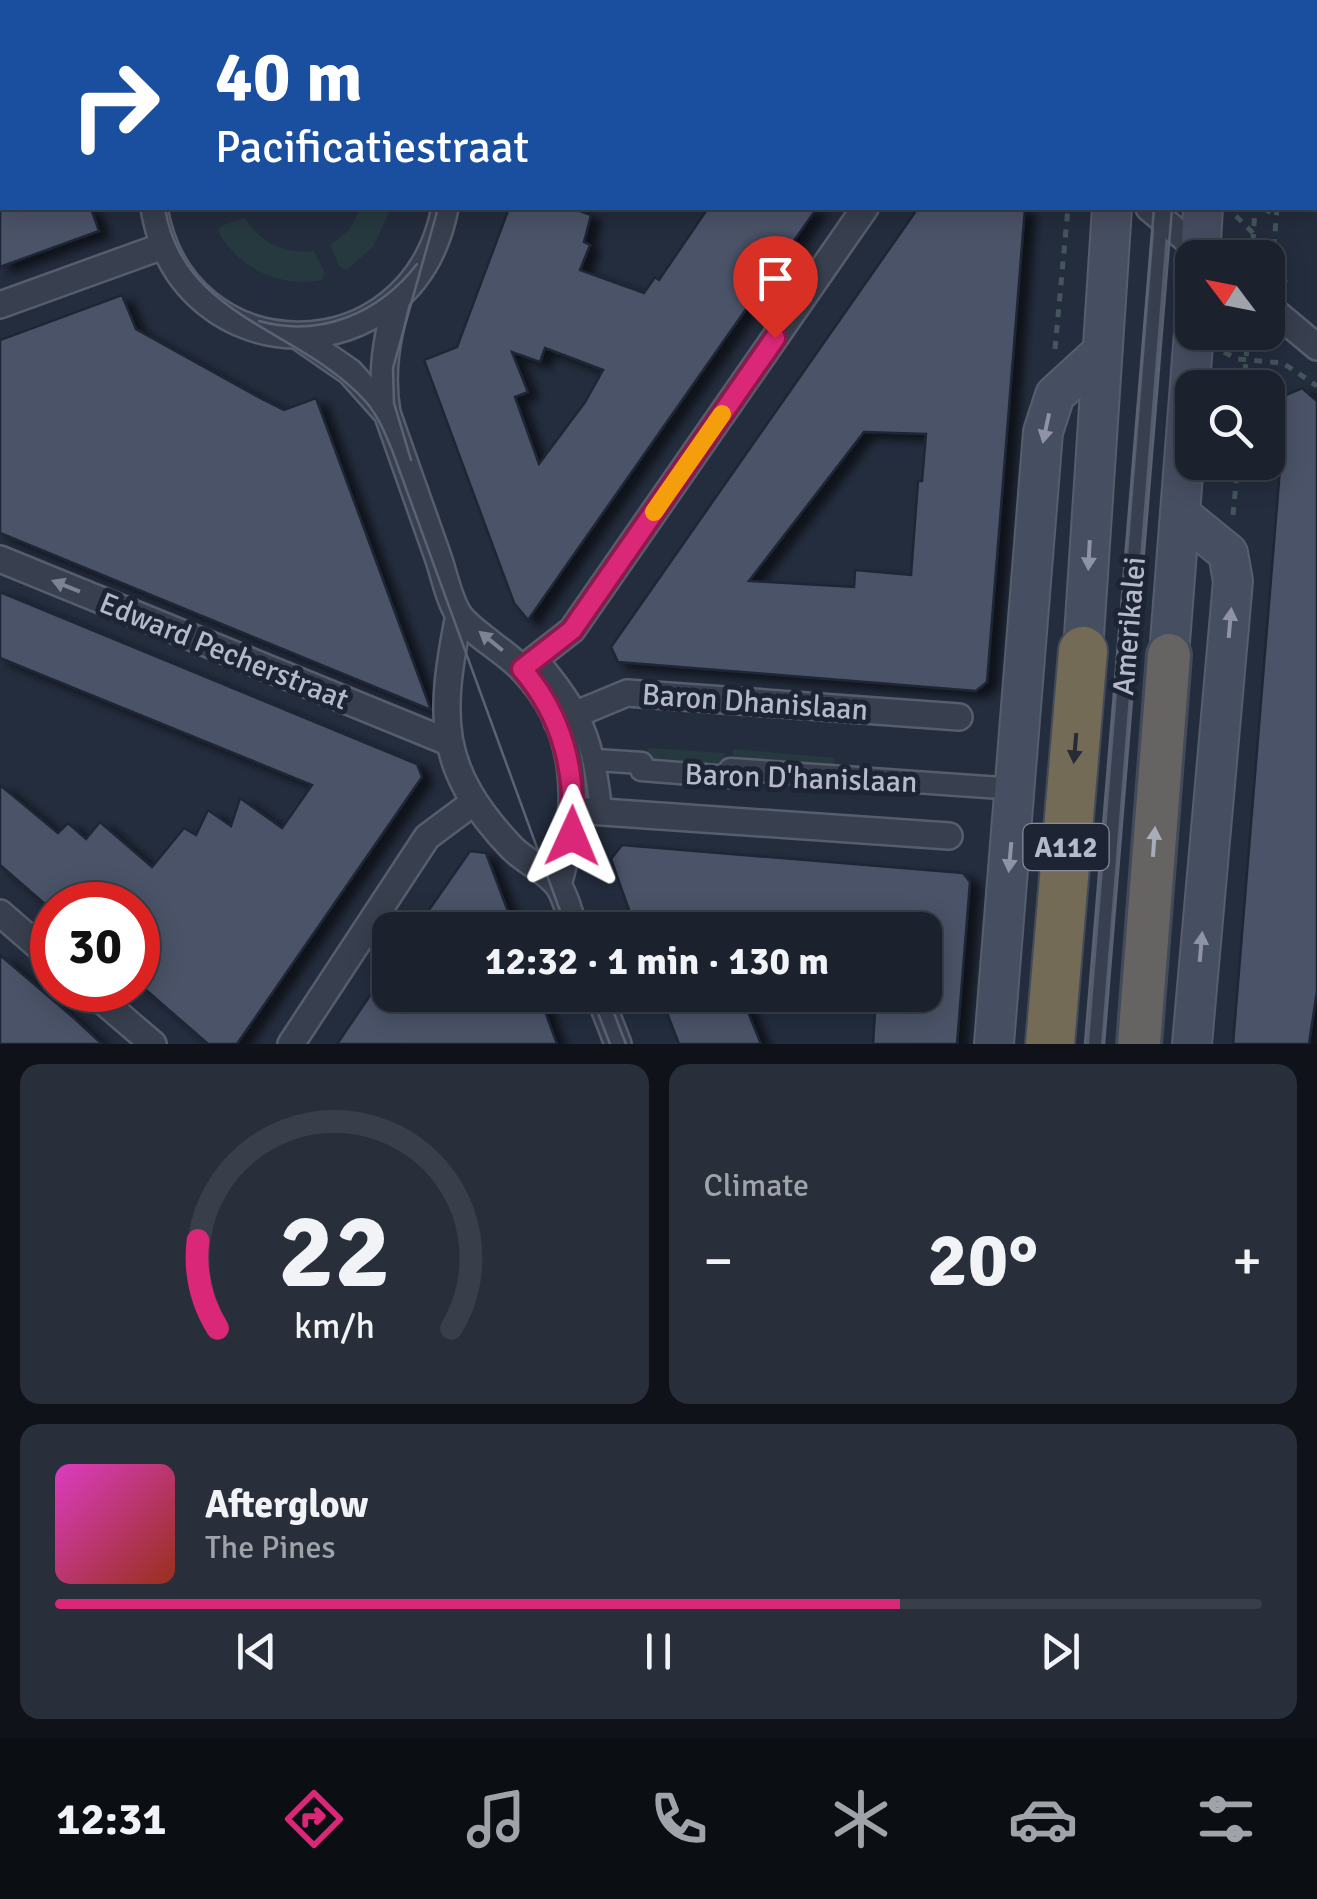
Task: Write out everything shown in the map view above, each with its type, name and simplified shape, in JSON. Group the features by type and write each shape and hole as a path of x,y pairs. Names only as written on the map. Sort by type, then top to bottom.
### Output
{"highway":[{"name":"Amerikalei","path":"1050,1044 1083,651"},
{"name":"Amerikalei","path":"1139,1044 1169,655"}],"main road":[{"name":"Amerikalei","path":"1083,651 1112,210"},
{"path":"1203,210 1203,240"},
{"name":"Amerikalei","path":"1169,655 1193,350"},
{"path":"994,1044 1043,432 1056,395 1101,352"},
{"path":"1180,514 1228,553 1234,581 1192,1044"}],"street":[{"path":"154,210 163,246 188,285 230,318 253,328 298,336 342,330 382,311 397,299 430,257 445,210"},
{"path":"529,663 572,630 864,210"},
{"path":"1157,211 1187,240"},
{"path":"0,305 163,246"},
{"path":"397,299 383,357 386,412 459,615 447,691 448,742 460,779 474,802 516,852 558,885 568,912"},
{"path":"1285,320 1317,347"},
{"path":"298,336 350,372 386,412"},
{"name":"Edward Pecherstraat","path":"0,559 448,742"},
{"path":"459,615 529,663 536,685 567,717 596,760 601,810"},
{"name":"Baron Dhanislaan","path":"567,717 627,693 960,718"},
{"path":"558,885 572,836 574,810 567,717"},
{"name":"Baron D'hanislaan","path":"596,760 642,763 641,770 730,777 730,770 1015,790"},
{"path":"291,1044 427,837 474,802"},
{"path":"574,810 949,836"},
{"path":"0,913 30,939"},
{"path":"116,1012 153,1044"},
{"path":"606,1012 618,1044"}],"lane":[{"name":"Amerikalei","path":"1096,1044 1157,211"}],"path":[{"path":"1065,210 1067,217"},
{"path":"1228,210 1257,240"},
{"path":"1253,240 1255,210"},
{"path":"1266,210 1276,218"},
{"path":"1274,240 1277,210"},
{"path":"1285,281 1292,290"},
{"path":"1246,370 1247,350"},
{"path":"1247,359 1283,363 1317,386"}],"shaded area":[{"path":"360,210 390,210 373,247 346,270 339,266 330,245 349,230"},
{"path":"245,218 259,235 275,245 293,251 314,251 325,273 322,280 290,281 249,266 218,232 221,226"},
{"path":"648,748 725,753 724,768 647,762"},
{"path":"733,749 835,758 833,787 731,776"}],"building":[{"path":"0,210 92,210 99,231 0,267"},
{"path":"508,210 577,210 591,215 584,242 590,245 580,270 644,293 655,277 659,280 707,210 816,210 528,620 514,603 424,360 457,347","holes":["545,348 603,370 585,402 539,464 515,397 528,392 512,352 540,362"]},
{"path":"917,210 1025,210 987,682 976,691 618,662 611,647","holes":["864,432 926,434 922,481 918,481 911,575 855,570 854,587 749,581"]},
{"path":"122,295 136,329 260,398 284,410 316,398 431,710 0,533 0,340"},
{"path":"1302,388 1317,401 1317,991 1309,1044 1233,1044 1279,480 1285,480 1286,395"},
{"path":"0,592 417,764 422,777 237,1044 208,1044 160,1002 160,882 30,882 30,891 0,865 0,785 58,833 68,823 86,839 100,822 152,867 184,828 196,835 208,810 231,826 240,798 282,828 312,785 0,658"},
{"path":"622,845 963,873 970,882 957,1044 873,1044 875,1012 942,1012 942,912 630,912 611,859"},
{"path":"470,851 486,853 508,912 428,912"},
{"path":"0,955 30,981 30,1012 67,1012 102,1044 0,1044"},
{"path":"372,992 372,1012 545,1012 557,1044 337,1044"},
{"path":"667,1012 748,1012 761,1044 679,1044"}],"tram line":[{"path":"166,210 176,245 195,275 248,319 340,377 378,419 560,912"},
{"path":"411,460 394,403 393,368 437,210"},
{"path":"1085,1044 1154,210"},
{"path":"1104,1044 1172,210"},
{"path":"259,321 304,326 347,317 385,296 417,264"},
{"path":"598,1012 610,1044"},
{"path":"614,1012 626,1044"}],"slow traffic":[{"path":"654,512 722,414"}],"route":[{"path":"572,836 573,792 567,750 545,699 522,669 572,630 775,338"}]}
